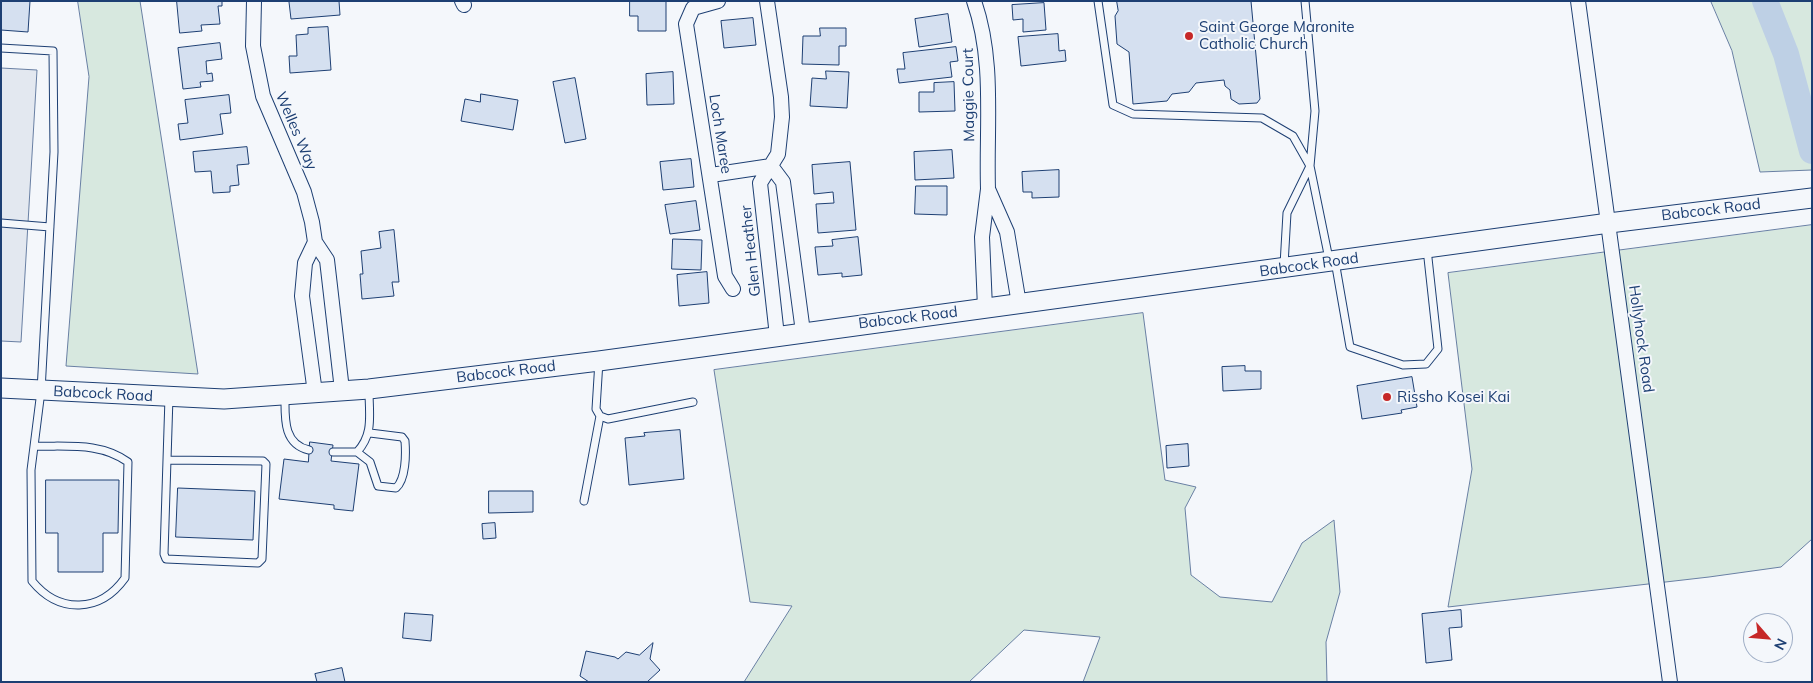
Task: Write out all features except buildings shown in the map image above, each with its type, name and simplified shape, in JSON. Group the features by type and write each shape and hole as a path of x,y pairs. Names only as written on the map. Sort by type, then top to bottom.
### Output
{"main road":[{"name":"Babcock Road","path":"1,388 224,399 369,389 599,361 1609,223 1812,198"}],"street":[{"name":"Welles Way","path":"254,1 253,46 264,96 304,192 315,242 327,260 342,390"},
{"name":"Loch Maree","path":"718,1 693,8 686,24 711,175 725,276 733,289"},
{"name":"Glen Heather","path":"767,1 782,117 778,154 760,183 777,336"},
{"name":"Maggie Court","path":"974,1 988,57 988,189 982,237 985,308"},
{"name":"Hollyhock Road","path":"1578,1 1670,682"},
{"path":"711,175 771,166 784,182 803,332"},
{"name":"Maggie Court","path":"988,189 1007,232 1019,304"},
{"path":"315,242 305,263 302,296 315,393"}],"lane":[{"path":"1098,1 1113,105 1132,114 1262,118 1293,136 1310,166 1350,347 1403,365 1426,364 1438,349 1427,249"},
{"path":"1284,268 1287,213 1310,166 1315,111 1304,1"},
{"path":"1,48 53,52 54,152 41,391 31,470 32,581 44,595 64,604 94,604 115,593 125,578 128,462 114,452 96,447 35,446"},
{"path":"1,223 50,227"},
{"path":"599,361 596,409 600,416 608,419 693,402"},
{"path":"357,452 366,443 370,433 369,389"},
{"path":"285,396 285,427 288,435 298,445 309,450"},
{"path":"167,460 263,461 266,464 262,558 258,564 166,558 164,554 169,397"},
{"path":"584,501 600,416"},
{"path":"333,452 357,452 370,462 378,486 396,488 402,478 405,441 402,437 396,435 370,433"}],"shaded area":[{"path":"78,1 140,1 198,374 66,366 89,77"},
{"path":"1711,1 1812,1 1812,170 1760,172 1732,51"},
{"path":"1,68 37,70 21,342 1,341"},
{"path":"1812,225 1812,539 1781,567 1448,607 1472,469 1448,273"},
{"path":"1143,313 1165,480 1196,487 1185,508 1191,575 1220,597 1272,602 1302,543 1334,520 1340,592 1326,642 1327,682 1083,682 1100,637 1024,630 969,682 744,682 792,606 750,602 714,370"}],"waterway":[{"path":"1765,1 1786,54 1812,151"}],"place":[{"name":"Saint George Maronite Catholic Church","path":"1189,36"},
{"name":"Rissho Kosei Kai","path":"1387,397"}]}
